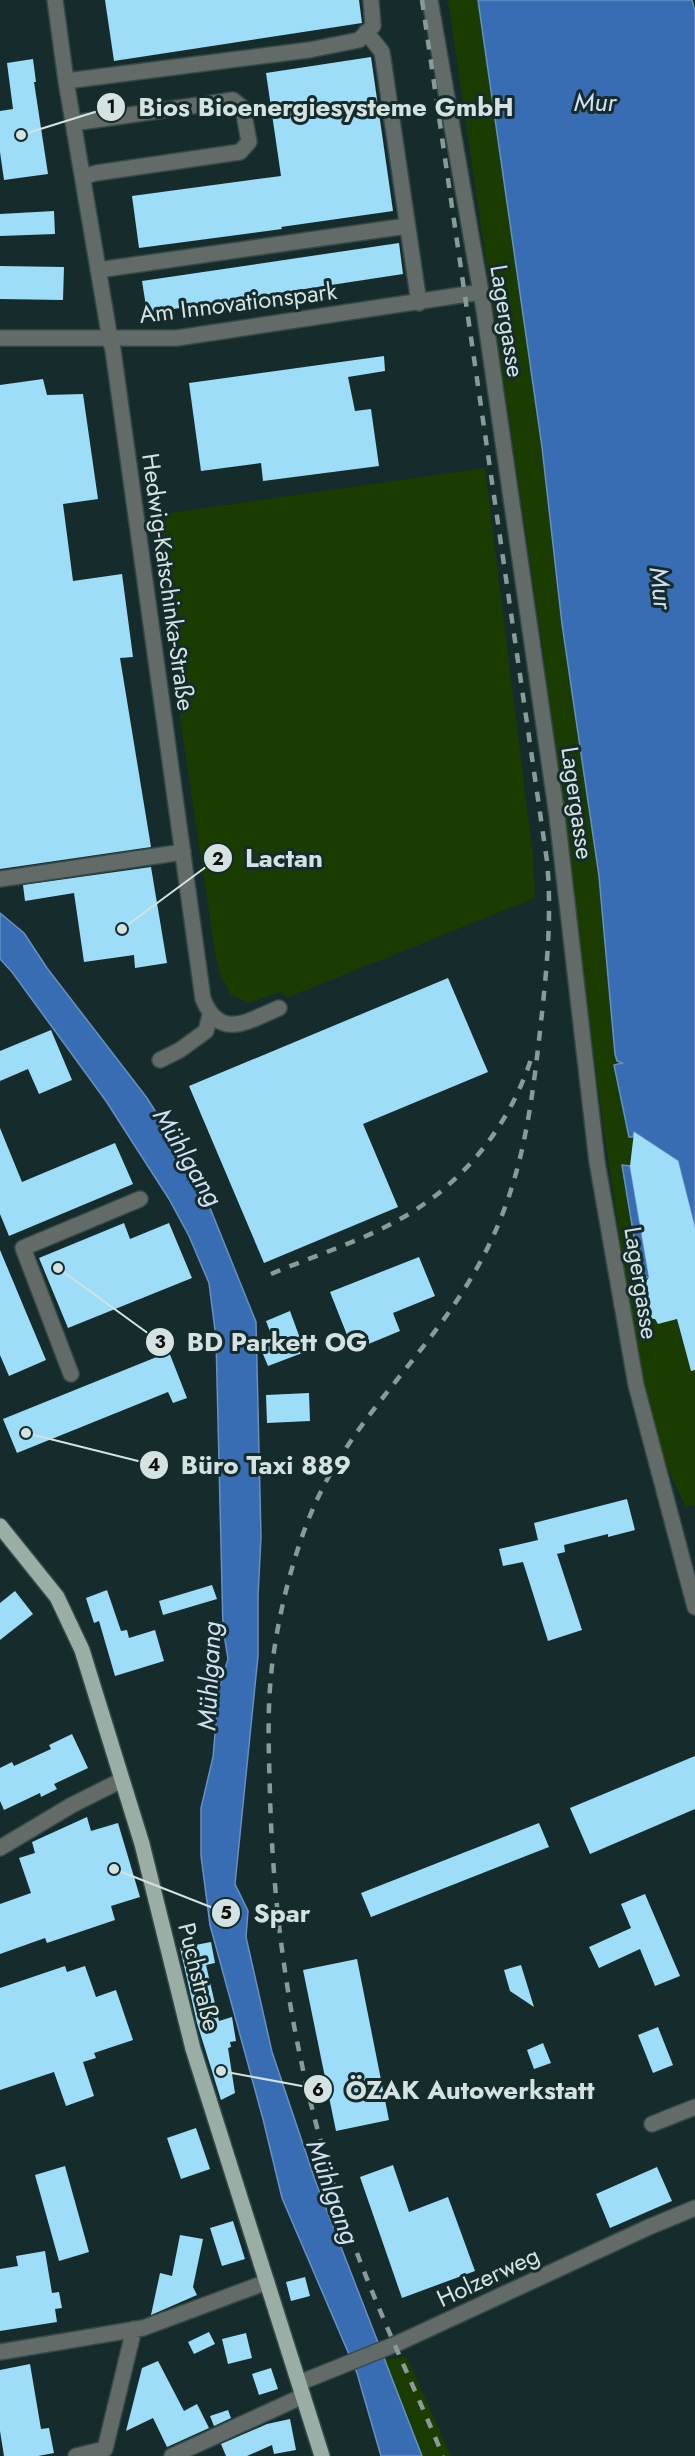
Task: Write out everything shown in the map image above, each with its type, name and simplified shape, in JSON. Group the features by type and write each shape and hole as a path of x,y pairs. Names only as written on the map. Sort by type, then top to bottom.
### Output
{"main road":[{"name":"Puchstraße","path":"0,1526 57,1597 82,1650 147,1864 178,1996 322,2456"}],"street":[{"name":"Hedwig-Katschinka-Straße","path":"55,0 67,86 113,350 203,999 210,1015"},
{"path":"67,86 309,50 359,40 373,26 371,0"},
{"name":"Lagergasse","path":"430,0 481,292 557,816 597,1161 636,1385 695,1607"},
{"path":"366,33 382,52 419,303"},
{"path":"74,123 233,100 243,108 249,142 240,152 96,173 83,177"},
{"path":"98,270 407,226"},
{"name":"Am Innovationspark","path":"0,338 177,338 481,292"},
{"path":"0,879 183,852"},
{"path":"160,1060 180,1050 206,1030 210,1015 224,1024 240,1025 279,1008"},
{"path":"71,1374 23,1248 140,1199"},
{"path":"0,1848 72,1805 122,1780"},
{"path":"652,2124 695,2107"},
{"name":"Holzerweg","path":"172,2456 342,2366 383,2350 695,2208"},
{"path":"0,2352 144,2328 267,2282"},
{"path":"76,2456 105,2449 134,2330"}],"green space":[{"path":"448,0 478,0 542,447 562,624 599,876 615,1054 617,1061 622,1063 634,1132 630,1166 649,1277 645,1283 651,1319 655,1319 658,1324 676,1319 689,1364 695,1366 695,1505 686,1507 663,1458 643,1382 635,1338 602,1118 543,651"},
{"path":"485,468 533,856 535,898 286,998 282,991 250,1003 231,995 220,974 215,952 150,516"},
{"path":"407,2357 451,2456 422,2456 383,2359"}],"water":[{"name":"Mur","path":"478,0 692,0 695,11 695,1228 678,1161 634,1132 633,1137 629,1137 614,1065 622,1063 617,1061 615,1054 599,876 562,624 542,447"},
{"name":"Mühlgang","path":"0,913 24,933 47,968 147,1098 180,1150 202,1188 256,1322 261,1537 258,1656 235,1884 248,1911 246,1937 272,2052 315,2180 422,2456 381,2456 357,2373 282,2198 210,1925 201,1856 201,1808 213,1757 219,1688 228,1659 223,1628 216,1338 209,1283 189,1236 169,1199 106,1101 12,972 0,959"},
{"path":"622,1165 630,1166 649,1277 641,1279"}],"building":[{"path":"105,0 359,0 362,23 114,61"},
{"path":"371,57 393,211 281,227 282,229 139,248 132,196 281,176 266,73"},
{"path":"33,59 36,82 34,82 48,174 4,180 0,152 0,111 13,109 7,63"},
{"path":"54,211 55,234 0,236 0,214"},
{"path":"399,243 403,274 147,313 142,281"},
{"path":"0,266 64,267 63,300 0,299"},
{"path":"384,356 385,371 348,377 355,411 371,409 379,466 263,481 261,463 201,471 189,383"},
{"path":"43,379 47,395 83,394 98,499 63,504 73,581 122,574 133,657 120,658 151,847 0,869 0,385"},
{"path":"151,867 167,963 135,968 134,955 84,962 74,893 25,901 23,885"},
{"path":"448,978 488,1072 363,1124 398,1207 264,1263 189,1086"},
{"path":"51,1030 72,1080 39,1094 28,1069 0,1081 0,1051"},
{"path":"0,1128 22,1182 115,1143 133,1184 9,1236 0,1214"},
{"path":"634,1132 678,1161 695,1228 695,1370 691,1371 677,1319 658,1324 655,1319 651,1319 645,1283 649,1277 630,1166"},
{"path":"124,1223 130,1239 169,1223 192,1278 68,1328 39,1258"},
{"path":"0,1250 46,1360 9,1376 0,1355"},
{"path":"419,1257 435,1296 393,1313 400,1331 366,1345 360,1330 347,1335 330,1292"},
{"path":"290,1311 305,1352 268,1366 260,1347 274,1342 266,1321"},
{"path":"169,1352 187,1398 173,1403 168,1392 17,1453 3,1419"},
{"path":"309,1393 310,1421 267,1423 266,1395"},
{"path":"627,1499 635,1530 564,1545 565,1552 557,1554 582,1630 548,1641 523,1562 503,1566 499,1549 538,1540 534,1523"},
{"path":"212,1585 217,1599 163,1615 159,1601"},
{"path":"107,1590 121,1631 127,1630 129,1638 155,1630 164,1661 115,1676 99,1621 94,1623 86,1598"},
{"path":"15,1591 33,1614 0,1640 0,1603"},
{"path":"72,1734 88,1768 54,1784 57,1789 41,1797 40,1793 4,1810 0,1801 0,1768 12,1762 14,1766 51,1749 49,1745"},
{"path":"695,1756 695,1809 590,1854 570,1808"},
{"path":"87,1817 91,1831 118,1823 140,1897 111,1906 115,1920 47,1943 45,1938 0,1954 0,1904 31,1893 19,1858 35,1853 32,1842"},
{"path":"539,1823 549,1847 371,1917 361,1893"},
{"path":"645,1894 680,1976 655,1986 640,1949 599,1968 589,1947 631,1928 621,1904"},
{"path":"211,1942 215,1963 206,1965 219,2021 232,2017 236,2041 230,2042 231,2047 228,2048 235,2093 221,2100 197,2023 180,1948"},
{"path":"357,1959 389,2120 336,2131 303,1970"},
{"path":"521,1965 534,2007 510,1991 504,1970"},
{"path":"65,1966 67,1972 85,1966 96,1997 116,1990 133,2040 94,2053 96,2058 83,2062 94,2096 66,2106 54,2072 0,2090 0,1988"},
{"path":"658,2027 673,2065 653,2073 638,2035"},
{"path":"543,2043 551,2063 534,2069 527,2050"},
{"path":"196,2128 210,2169 181,2179 167,2138"},
{"path":"393,2165 409,2212 448,2197 475,2271 402,2298 360,2177"},
{"path":"65,2166 89,2252 59,2261 35,2175"},
{"path":"657,2167 672,2201 610,2228 596,2194"},
{"path":"233,2221 245,2259 222,2266 210,2228"},
{"path":"180,2235 203,2239 193,2287 197,2295 151,2315 160,2273 172,2276"},
{"path":"45,2251 52,2293 59,2292 62,2308 55,2309 57,2322 0,2331 0,2269 18,2266 16,2256"},
{"path":"305,2277 310,2296 291,2301 286,2282"},
{"path":"209,2332 215,2344 194,2354 188,2342"},
{"path":"246,2333 252,2358 228,2364 222,2339"},
{"path":"158,2361 184,2411 197,2404 209,2428 167,2447 153,2418 126,2431 142,2368"},
{"path":"30,2364 41,2429 49,2428 54,2453 38,2456 4,2456 0,2431 0,2370"},
{"path":"271,2368 278,2389 259,2395 252,2374"},
{"path":"228,2410 231,2418 214,2426 210,2416"},
{"path":"290,2419 296,2450 274,2454 272,2445 247,2456 226,2456 221,2444 267,2424"}],"railway":[{"path":"422,0 547,861 549,921 545,982 527,1127 520,1160 499,1224 465,1288 347,1447 315,1504 293,1566 281,1611 273,1655 269,1736 277,1910 284,1967 305,2080 335,2190 354,2245 443,2456"},
{"path":"271,1274 377,1231 416,1210 438,1193 459,1175 495,1132 510,1108 532,1056"}],"place":[{"name":"Bios Bioenergiesysteme GmbH","path":"21,135"},
{"name":"Lactan","path":"122,929"},
{"name":"BD Parkett OG","path":"58,1268"},
{"name":"Büro Taxi 889","path":"26,1433"},
{"name":"Spar","path":"114,1869"},
{"name":"ÖZAK Autowerkstatt","path":"221,2071"}]}
